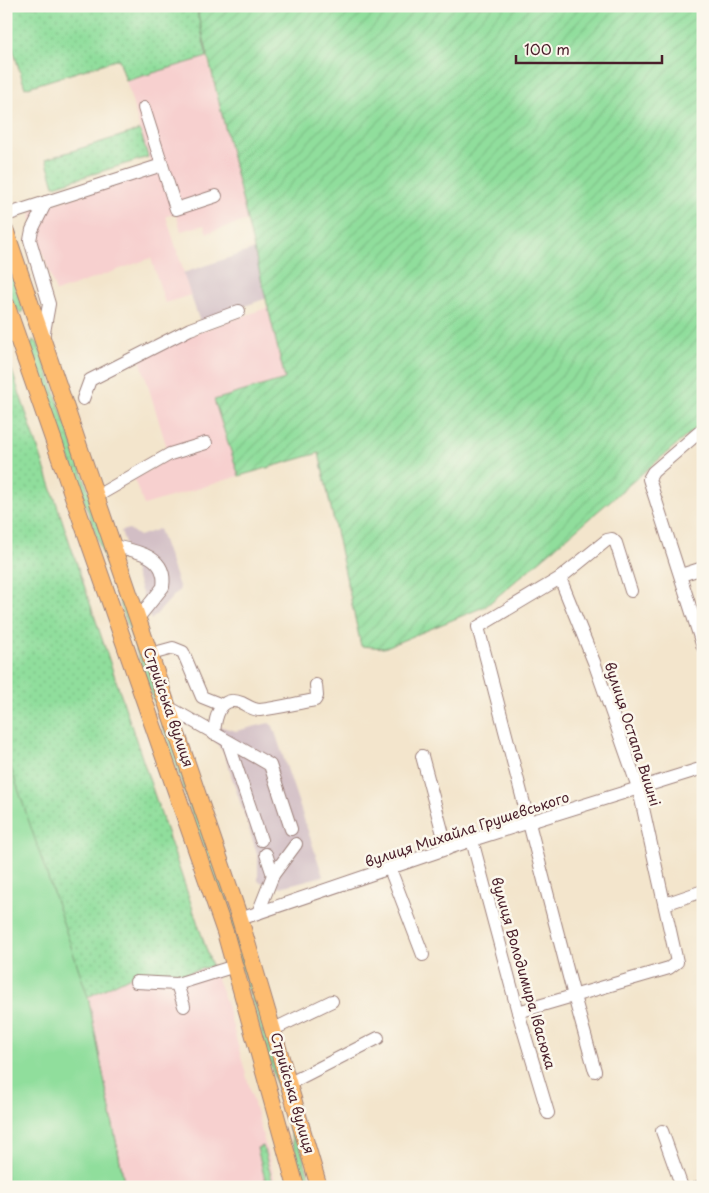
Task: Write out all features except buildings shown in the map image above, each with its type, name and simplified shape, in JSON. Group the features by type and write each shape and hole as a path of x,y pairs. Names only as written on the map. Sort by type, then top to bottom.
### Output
{"main road":[{"name":"Стрийська вулиця","path":"6,232 170,708 240,919 290,1083 319,1187"},
{"name":"Стрийська вулиця","path":"6,304 225,932 296,1187"}],"street":[{"path":"144,108 176,209 216,196"},
{"path":"6,214 162,165"},
{"path":"43,338 49,304 30,240 32,230 46,202"},
{"path":"83,399 90,380 190,329 239,311"},
{"path":"703,429 653,472 649,478 703,647"},
{"path":"97,496 170,454 206,443"},
{"path":"595,1071 478,627 560,578 607,540 612,540 616,543 631,591"},
{"path":"114,546 142,552 151,557 161,569 163,587 139,618"},
{"path":"681,576 703,568"},
{"name":"вулиця Остапа Вишні","path":"560,578 594,662 638,790 677,962 669,968 574,996"},
{"path":"151,654 173,648 183,652 202,697 222,704 235,701 259,710 315,700 317,696 316,685"},
{"path":"214,734 215,719 222,704"},
{"path":"170,708 270,765 291,829"},
{"path":"228,742 261,840"},
{"path":"422,756 447,849"},
{"name":"вулиця Михайла Грушевського","path":"240,919 472,840 529,824 703,768"},
{"name":"вулиця Володимира Івасюка","path":"472,840 518,1012 548,1113"},
{"path":"258,913 273,874 296,844"},
{"path":"266,854 273,874"},
{"path":"390,869 423,955"},
{"path":"665,904 703,891"},
{"path":"136,982 177,984 235,966"},
{"path":"177,984 184,1006"},
{"path":"518,1012 574,996"},
{"path":"274,1029 332,1001"},
{"path":"290,1083 378,1038"},
{"path":"662,1131 682,1187"},
{"path":"698,1187 703,1186"}],"shaded area":[{"path":"207,57 248,220 207,233 204,225 181,231 176,214 166,216 191,295 165,303 151,258 56,292 30,216 33,210 153,173 126,81"},
{"path":"255,249 267,298 200,322 183,273"},
{"path":"269,307 285,379 214,400 239,476 144,505 134,479 170,458 140,359 193,334"},
{"path":"129,529 139,536 159,529 180,589 151,620 121,531"},
{"path":"269,723 273,726 323,876 277,888 258,881 258,858 255,847 224,753 215,741 215,725 236,731"},
{"path":"212,966 226,1002 277,1187 125,1187 88,997 135,974 169,978"}],"green space":[{"path":"15,6 196,6 207,57 126,81 119,59 25,88 6,27 6,10"},
{"path":"196,6 703,6 703,422 486,606 384,648 361,646 319,453 239,476 214,400 285,379"},
{"path":"140,130 148,157 54,186 46,159"},
{"path":"6,256 23,310 21,313 16,308 10,295"},
{"path":"33,340 38,343 236,922 312,1187 305,1187 275,1080 210,869 30,345"},
{"path":"6,362 10,365 212,966 169,978 135,974 88,997 125,1187 6,953"},
{"path":"6,753 88,997 125,1187 6,1187"},
{"path":"263,1146 274,1187 267,1187 257,1148"}]}
